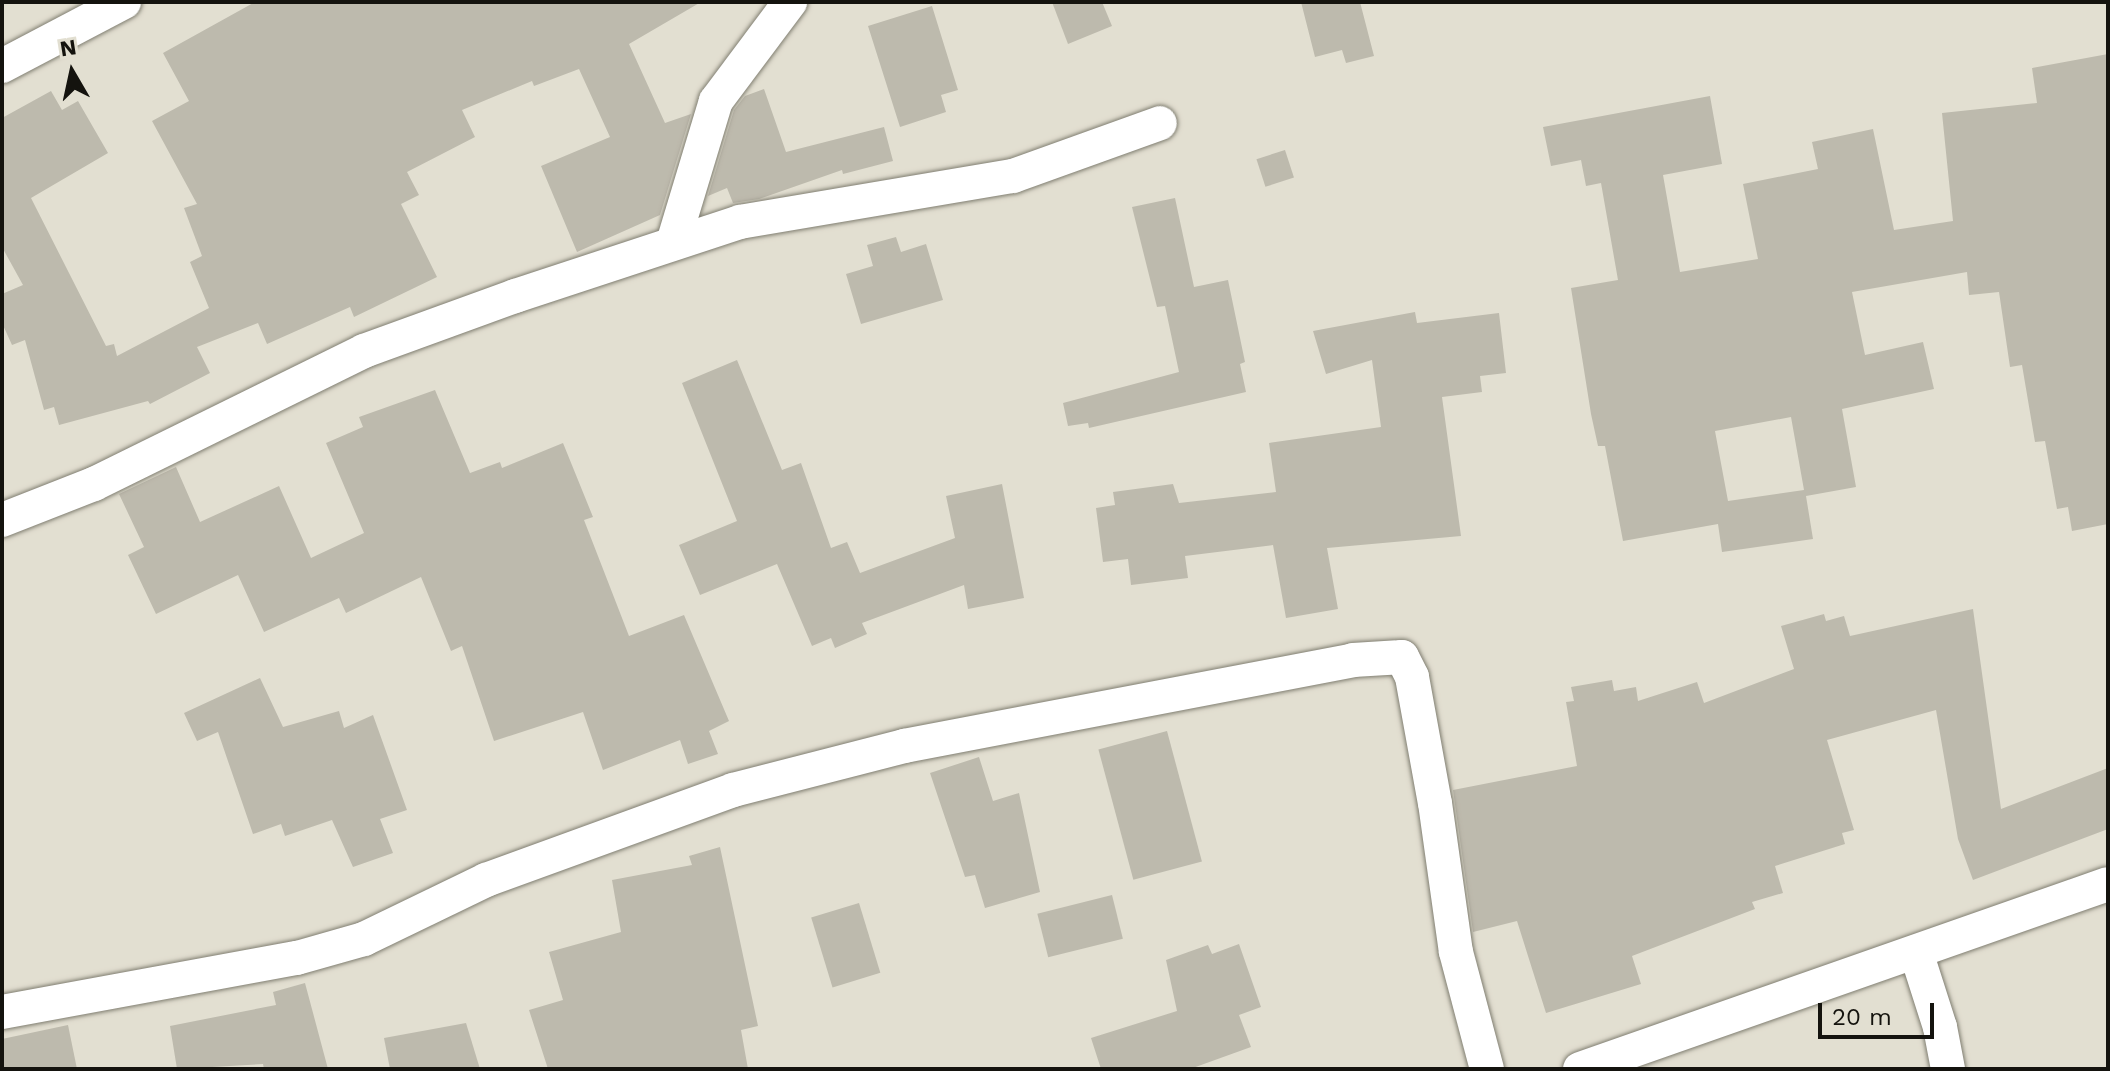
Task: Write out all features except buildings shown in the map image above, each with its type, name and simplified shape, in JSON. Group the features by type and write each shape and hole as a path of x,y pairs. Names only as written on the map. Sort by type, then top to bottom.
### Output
{"street":[{"path":"2,66 124,2"},
{"path":"673,243 716,101 790,2"},
{"path":"2,520 94,484 364,351 673,243 740,222 1013,176 1160,123"},
{"path":"2,1012 311,955 364,939 486,880 733,790 904,746 1353,660 1402,657 1412,677 1435,803 1456,952 1487,1069"},
{"path":"1580,1069 2108,884"},
{"path":"1916,952 1940,1027 1948,1069"}]}
